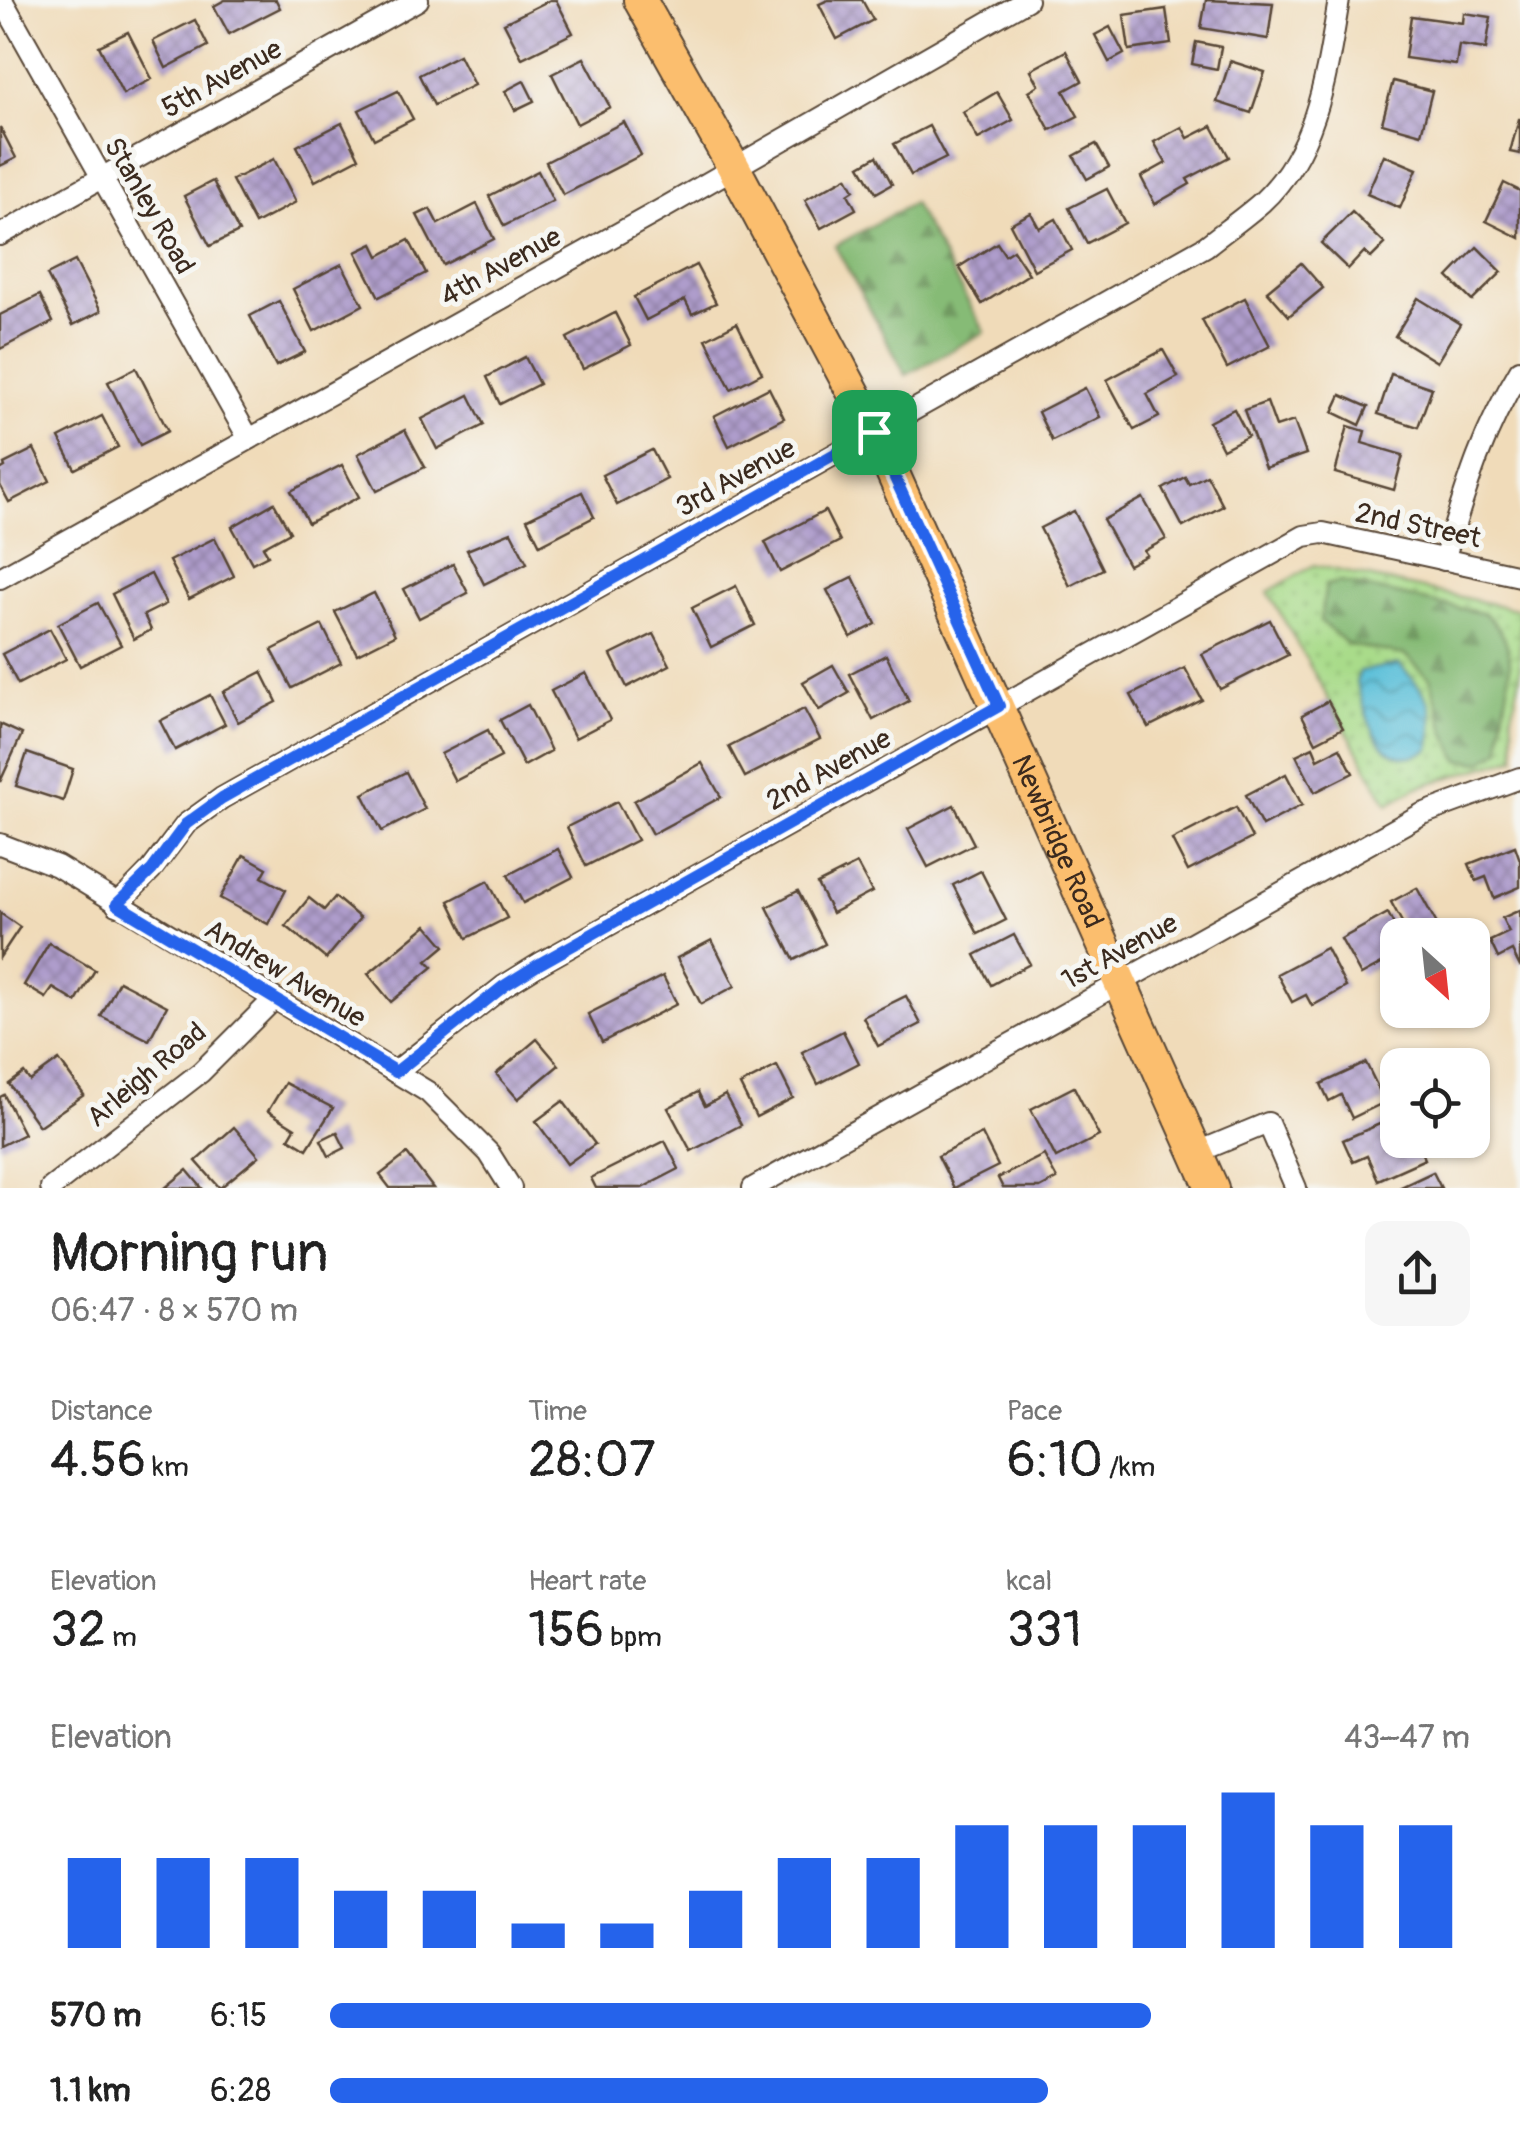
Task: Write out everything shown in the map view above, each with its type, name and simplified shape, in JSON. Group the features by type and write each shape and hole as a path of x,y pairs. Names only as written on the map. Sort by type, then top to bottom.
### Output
{"main road":[{"name":"Newbridge Road","path":"640,0 874,432 1212,1188"}],"street":[{"name":"Stanley Road","path":"2,0 249,439"},
{"name":"5th Avenue","path":"0,235 418,0"},
{"name":"4th Avenue","path":"0,578 664,208 1027,0"},
{"name":"3rd Avenue","path":"117,904 152,870 186,824 222,798 1206,246 1264,200 1295,160 1312,123 1327,73 1339,0"},
{"path":"1444,560 1475,456 1492,416 1520,370"},
{"name":"2nd Street","path":"1304,536 1323,533 1520,576"},
{"name":"2nd Avenue","path":"396,1072 504,986 541,963 1304,536"},
{"name":"1st Avenue","path":"753,1188 1422,814 1520,778"},
{"name":"Andrew Avenue","path":"0,844 57,866 428,1092 489,1153 511,1188"},
{"name":"Arleigh Road","path":"51,1188 201,1072 274,999"},
{"path":"1198,1152 1268,1123 1296,1188"}],"green space":[{"path":"913,203 985,332 906,375 835,246"},
{"path":"1314,565 1520,610 1520,677 1512,714 1516,757 1418,787 1388,804 1268,592"},
{"path":"1341,582 1485,614 1496,625 1510,660 1501,749 1482,762 1459,760 1446,733 1430,678 1405,655 1349,645 1320,621 1326,585"}],"water":[{"path":"1399,664 1424,693 1431,710 1430,749 1413,756 1399,756 1379,741 1356,682 1360,671"}],"building":[{"path":"225,0 276,0 280,8 229,34 214,6"},
{"path":"556,0 573,33 522,58 504,23"},
{"path":"828,0 862,0 873,20 837,39 819,4"},
{"path":"1206,0 1273,3 1268,39 1201,28"},
{"path":"1166,9 1171,44 1129,50 1124,15"},
{"path":"1464,13 1491,17 1486,49 1459,45 1456,65 1405,58 1411,16 1463,23"},
{"path":"195,20 208,46 166,68 153,41"},
{"path":"1110,27 1124,54 1109,62 1095,35"},
{"path":"128,32 152,79 123,94 99,46"},
{"path":"1196,42 1221,47 1217,69 1192,64"},
{"path":"1066,51 1082,81 1064,91 1078,116 1050,130 1029,91 1039,85 1031,70"},
{"path":"459,55 474,85 434,105 419,75"},
{"path":"584,58 610,107 577,124 552,74"},
{"path":"1230,61 1265,72 1251,113 1217,102"},
{"path":"524,81 534,101 515,110 505,91"},
{"path":"1393,81 1432,91 1421,134 1382,123"},
{"path":"398,91 413,119 374,139 359,110"},
{"path":"997,92 1013,120 978,139 963,112"},
{"path":"1520,119 1520,154 1510,152"},
{"path":"624,122 641,155 563,195 546,162"},
{"path":"342,123 359,158 315,181 297,146"},
{"path":"929,126 946,158 911,175 894,144"},
{"path":"1212,126 1229,157 1187,179 1190,184 1155,204 1141,177 1166,163 1154,142 1182,127 1188,138"},
{"path":"0,127 16,158 0,166"},
{"path":"1096,144 1109,167 1087,179 1074,156"},
{"path":"1384,155 1417,169 1400,208 1367,194"},
{"path":"877,156 892,184 876,193 860,166"},
{"path":"274,159 296,202 255,224 232,180"},
{"path":"538,171 553,201 504,226 489,196"},
{"path":"847,177 854,190 848,194 856,209 821,228 805,200"},
{"path":"213,181 239,232 210,246 184,196"},
{"path":"1504,183 1520,191 1520,238 1486,221"},
{"path":"1107,189 1125,223 1087,243 1069,208"},
{"path":"477,204 494,239 443,265 417,215 430,209 438,224"},
{"path":"1352,212 1385,244 1371,258 1364,252 1348,269 1321,243"},
{"path":"1031,213 1039,228 1056,219 1072,250 1034,270 1010,224"},
{"path":"409,240 426,273 379,297 356,252 373,244 379,256"},
{"path":"997,243 1005,255 1013,250 1029,274 982,304 959,267"},
{"path":"1477,247 1502,272 1472,301 1448,277"},
{"path":"75,261 101,311 73,325 47,275"},
{"path":"1301,263 1323,288 1289,316 1267,291"},
{"path":"342,264 363,305 314,331 293,289"},
{"path":"696,265 716,303 692,314 685,300 646,320 634,297"},
{"path":"40,295 53,322 0,349 0,315"},
{"path":"1245,298 1270,346 1227,368 1202,320"},
{"path":"1418,298 1460,324 1437,362 1395,336"},
{"path":"279,301 305,352 276,366 250,316"},
{"path":"615,313 631,345 583,369 567,338"},
{"path":"737,323 762,373 731,389 706,339"},
{"path":"1163,350 1178,377 1147,394 1159,417 1134,430 1107,380"},
{"path":"525,357 539,384 500,404 487,377"},
{"path":"136,368 168,431 140,445 108,382"},
{"path":"1391,374 1432,388 1418,427 1378,414"},
{"path":"769,388 784,418 729,446 714,416"},
{"path":"1085,388 1100,417 1052,441 1038,412"},
{"path":"469,395 484,425 437,449 422,419"},
{"path":"1341,395 1368,407 1360,425 1333,412"},
{"path":"1267,402 1276,427 1294,421 1306,454 1265,468 1244,410"},
{"path":"1234,409 1248,436 1223,449 1209,422"},
{"path":"102,416 118,447 75,469 59,438"},
{"path":"1348,426 1365,431 1362,443 1403,455 1394,490 1335,473"},
{"path":"405,430 425,467 377,491 358,454"},
{"path":"34,449 50,481 9,502 0,485 0,470 4,464"},
{"path":"652,450 667,479 617,505 602,475"},
{"path":"342,465 359,497 308,523 291,491"},
{"path":"1207,475 1223,506 1183,527 1163,489 1185,477 1189,484"},
{"path":"582,492 594,517 540,545 527,519"},
{"path":"1143,498 1166,539 1128,565 1103,520"},
{"path":"274,503 290,532 263,547 268,555 252,563 232,527"},
{"path":"825,511 840,541 780,572 765,542"},
{"path":"1074,511 1103,569 1070,586 1040,528"},
{"path":"511,532 527,563 484,584 467,550"},
{"path":"215,538 234,576 189,599 169,561"},
{"path":"453,564 468,593 419,618 404,589"},
{"path":"151,574 166,604 144,615 151,630 134,639 112,594"},
{"path":"853,577 876,624 851,637 827,590"},
{"path":"736,586 755,625 711,647 692,608"},
{"path":"374,593 395,635 357,654 335,612"},
{"path":"98,603 121,645 80,666 58,624"},
{"path":"1270,620 1288,655 1220,689 1202,654"},
{"path":"322,625 341,663 292,688 272,650"},
{"path":"50,629 66,659 18,684 2,654"},
{"path":"654,634 670,665 627,687 611,655"},
{"path":"886,655 909,701 873,720 849,674"},
{"path":"833,665 849,693 819,710 803,682"},
{"path":"1185,668 1202,700 1148,727 1131,695"},
{"path":"262,672 277,702 238,722 223,692"},
{"path":"586,673 610,720 575,738 551,691"},
{"path":"210,695 225,724 175,750 160,721"},
{"path":"1328,701 1343,728 1316,742 1302,715"},
{"path":"528,705 551,751 524,766 500,720"},
{"path":"804,709 820,739 745,777 729,747"},
{"path":"0,724 22,734 0,782"},
{"path":"488,730 501,757 455,781 441,754"},
{"path":"1313,747 1318,759 1340,748 1353,773 1315,792 1296,755"},
{"path":"27,753 73,769 63,801 16,786"},
{"path":"702,763 721,797 652,834 634,801"},
{"path":"406,772 425,809 382,831 363,794"},
{"path":"1286,774 1302,805 1262,826 1246,795"},
{"path":"617,802 637,840 586,866 567,827"},
{"path":"954,805 974,844 928,867 908,829"},
{"path":"1236,807 1252,838 1188,871 1172,840"},
{"path":"1515,846 1520,860 1520,887 1494,898 1486,877 1476,881 1469,864"},
{"path":"558,849 573,877 523,903 508,875"},
{"path":"244,855 267,868 262,877 286,890 268,924 220,898"},
{"path":"857,864 872,892 832,913 817,884"},
{"path":"981,871 1006,920 978,934 953,885"},
{"path":"488,881 507,918 467,938 449,901"},
{"path":"1417,888 1434,918 1400,918 1391,902"},
{"path":"798,891 825,944 794,960 767,907"},
{"path":"335,897 360,918 326,959 286,926 309,898 324,910"},
{"path":"1520,910 1520,967 1512,951 1498,958 1490,941 1509,932 1502,918"},
{"path":"0,913 20,927 0,957"},
{"path":"1388,913 1390,918 1380,918 1380,965 1361,975 1341,939"},
{"path":"427,925 445,946 427,961 433,967 391,1002 368,974"},
{"path":"1014,935 1030,964 991,985 975,955"},
{"path":"712,940 735,986 701,1004 677,958"},
{"path":"49,943 95,970 76,1002 53,988 46,998 24,985"},
{"path":"1326,948 1346,987 1312,1006 1306,995 1292,1002 1277,974"},
{"path":"663,976 677,1004 602,1042 588,1014"},
{"path":"119,981 167,1006 149,1040 101,1016"},
{"path":"906,996 921,1024 878,1046 863,1017"},
{"path":"843,1031 859,1063 818,1084 802,1052"},
{"path":"537,1039 559,1065 518,1099 496,1074"},
{"path":"59,1060 84,1095 39,1126 9,1084 24,1073 30,1081"},
{"path":"1366,1063 1380,1092 1380,1104 1352,1118 1341,1095 1329,1101 1321,1084"},
{"path":"777,1066 793,1098 756,1117 740,1085"},
{"path":"285,1083 333,1108 307,1149 289,1138 295,1128 268,1111"},
{"path":"1074,1087 1099,1136 1056,1158 1031,1109"},
{"path":"698,1092 705,1106 725,1095 741,1125 691,1151 668,1108"},
{"path":"4,1095 24,1134 0,1146 0,1097"},
{"path":"563,1101 595,1144 567,1164 536,1121"},
{"path":"1380,1124 1380,1158 1425,1159 1378,1180 1367,1156 1353,1162 1343,1140"},
{"path":"234,1127 259,1156 220,1188 196,1161"},
{"path":"337,1132 345,1148 329,1156 321,1140"},
{"path":"982,1134 998,1166 954,1188 938,1156"},
{"path":"665,1141 679,1169 642,1188 596,1188 591,1178"},
{"path":"407,1154 433,1188 390,1188 380,1175"},
{"path":"1044,1155 1057,1179 1040,1188 1003,1188 998,1178"},
{"path":"187,1170 202,1188 165,1188"},
{"path":"1433,1172 1441,1188 1399,1188"}],"route":[{"path":"874,432 999,706 541,963 504,986 396,1072 117,904 152,870 186,824 222,798 874,432"}]}
